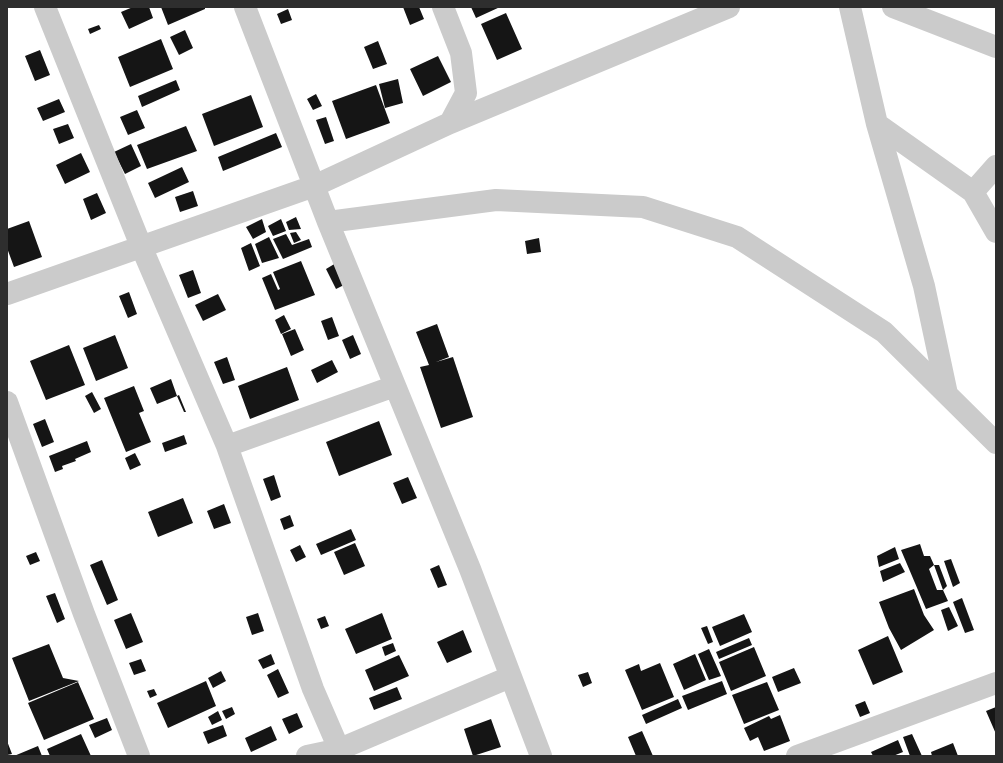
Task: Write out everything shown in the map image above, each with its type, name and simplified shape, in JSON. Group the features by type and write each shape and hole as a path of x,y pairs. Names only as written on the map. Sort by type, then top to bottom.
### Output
{"street":[{"path":"46,7 141,246 227,446 314,689 341,752"},
{"path":"245,7 328,222 470,569 541,756"},
{"path":"443,7 461,53 466,93 450,122"},
{"path":"7,294 314,186 450,122 729,7"},
{"path":"850,7 877,124 924,286 947,394"},
{"path":"893,7 996,47"},
{"path":"877,124 973,192 996,232"},
{"path":"973,192 996,166"},
{"path":"328,222 496,200 643,207 737,237 884,332 996,443"},
{"path":"227,446 395,386"},
{"path":"7,402 84,614 140,756"},
{"path":"307,756 341,752 510,677"},
{"path":"797,756 996,683"}],"building":[{"path":"133,7 149,7 153,18 129,29 121,12"},
{"path":"161,7 205,7 205,9 168,25"},
{"path":"403,7 419,7 424,19 410,25"},
{"path":"471,7 500,7 476,18"},
{"path":"288,9 292,20 281,24 277,14"},
{"path":"506,13 522,49 497,60 481,24"},
{"path":"99,25 101,29 90,34 88,29"},
{"path":"185,30 193,48 179,55 170,37"},
{"path":"161,39 173,69 130,87 118,57"},
{"path":"378,41 387,64 373,69 364,47"},
{"path":"40,50 50,75 35,81 25,56"},
{"path":"438,56 451,82 423,96 410,69"},
{"path":"398,79 403,103 385,108 379,84"},
{"path":"176,80 180,90 142,107 138,96"},
{"path":"376,85 390,123 346,139 332,101"},
{"path":"316,94 322,106 313,110 307,99"},
{"path":"251,95 263,127 214,146 202,114"},
{"path":"59,99 65,112 43,121 37,108"},
{"path":"137,110 145,128 128,135 120,117"},
{"path":"326,117 334,141 325,144 316,120"},
{"path":"68,124 74,138 59,144 53,129"},
{"path":"186,126 197,151 147,169 137,145"},
{"path":"276,133 282,147 223,171 218,157"},
{"path":"131,144 141,166 125,174 114,152"},
{"path":"81,153 90,172 65,184 56,165"},
{"path":"182,167 189,182 155,198 148,183"},
{"path":"193,191 198,206 180,212 175,197"},
{"path":"97,193 106,213 91,220 83,199"},
{"path":"296,217 301,229 289,230 286,222"},
{"path":"262,219 266,232 253,239 246,227"},
{"path":"281,219 286,231 273,236 268,226"},
{"path":"29,221 42,257 14,267 7,248 7,229"},
{"path":"296,232 301,240 294,243 290,233"},
{"path":"286,234 292,245 309,239 312,247 283,259 273,239"},
{"path":"269,237 279,258 262,263 255,244"},
{"path":"539,238 541,252 527,254 525,241"},
{"path":"251,243 260,266 249,271 241,248"},
{"path":"301,261 315,295 275,310 262,278 271,274 278,290 280,289 273,272"},
{"path":"336,263 346,284 336,289 326,269"},
{"path":"193,270 201,293 188,298 179,275"},
{"path":"129,292 137,314 128,318 119,296"},
{"path":"218,294 226,310 203,321 195,305"},
{"path":"284,315 291,329 281,334 275,320"},
{"path":"332,317 339,336 328,340 321,321"},
{"path":"437,324 449,357 436,362 453,357 473,417 441,428 420,367 429,365 416,332"},
{"path":"295,329 304,350 291,356 282,334"},
{"path":"115,335 128,368 96,381 83,348"},
{"path":"353,335 361,354 350,359 342,340"},
{"path":"69,345 85,385 46,400 30,361"},
{"path":"227,357 235,380 223,384 214,362"},
{"path":"332,360 338,372 317,383 311,370"},
{"path":"287,367 299,400 250,419 238,386"},
{"path":"171,379 177,396 157,404 150,388"},
{"path":"134,386 144,411 139,413 151,442 126,452 104,398"},
{"path":"92,392 101,409 94,413 85,396"},
{"path":"179,395 186,412 184,412 177,396"},
{"path":"45,419 54,442 42,447 33,424"},
{"path":"379,421 392,455 339,476 326,442"},
{"path":"184,435 187,444 165,452 162,443"},
{"path":"87,441 91,452 75,459 76,461 62,466 63,469 55,472 49,456"},
{"path":"135,453 141,465 130,470 125,458"},
{"path":"274,475 281,497 271,501 263,479"},
{"path":"408,477 417,498 402,504 393,483"},
{"path":"183,498 193,523 158,537 148,512"},
{"path":"224,504 231,523 214,529 207,511"},
{"path":"290,515 294,526 284,530 280,519"},
{"path":"351,529 356,540 321,555 316,544"},
{"path":"355,543 365,566 344,575 334,552"},
{"path":"920,544 924,556 930,556 934,565 929,569 937,590 943,590 948,601 926,609 901,550"},
{"path":"300,545 306,557 296,562 290,550"},
{"path":"895,547 899,559 879,567 877,556"},
{"path":"36,552 40,561 30,565 26,556"},
{"path":"951,559 960,583 953,587 944,561"},
{"path":"102,560 118,600 107,605 90,565"},
{"path":"900,563 905,572 883,582 880,571"},
{"path":"439,565 447,585 438,588 430,569"},
{"path":"934,565 939,565 947,586 943,590"},
{"path":"914,589 924,615 934,630 901,650 889,628 879,602"},
{"path":"55,593 65,619 57,623 46,596"},
{"path":"962,598 974,630 965,633 953,602"},
{"path":"949,607 958,626 948,631 941,610"},
{"path":"131,613 143,642 126,649 114,620"},
{"path":"258,613 264,631 252,635 246,617"},
{"path":"382,613 392,639 356,654 345,629"},
{"path":"744,614 752,632 720,646 712,627"},
{"path":"325,616 329,626 321,629 317,619"},
{"path":"707,626 713,642 708,644 701,628"},
{"path":"463,630 472,652 447,663 437,642"},
{"path":"888,636 903,672 873,685 858,650"},
{"path":"749,638 752,645 719,659 716,652"},
{"path":"393,643 396,651 385,656 382,647"},
{"path":"49,644 63,678 79,681 29,701 12,658"},
{"path":"754,647 766,676 731,691 719,662"},
{"path":"709,649 721,676 709,680 698,654"},
{"path":"271,654 275,664 263,669 258,660"},
{"path":"695,654 706,680 684,690 673,664"},
{"path":"399,655 409,676 374,691 365,670"},
{"path":"141,659 146,671 134,675 129,663"},
{"path":"660,663 674,697 642,710 625,670 639,664 641,671"},
{"path":"794,668 801,683 778,692 772,677"},
{"path":"278,669 289,693 278,698 267,675"},
{"path":"221,671 226,681 213,688 208,678"},
{"path":"588,672 592,683 583,687 578,675"},
{"path":"206,681 216,706 168,728 157,703"},
{"path":"722,681 727,694 688,710 682,696"},
{"path":"78,682 94,719 44,740 28,703"},
{"path":"767,682 779,710 744,724 732,695"},
{"path":"397,687 402,699 374,710 369,698"},
{"path":"154,689 157,695 150,698 147,691"},
{"path":"678,699 682,708 646,724 642,715"},
{"path":"865,701 870,713 860,717 855,705"},
{"path":"232,707 235,714 226,719 222,711"},
{"path":"996,707 996,734 986,711"},
{"path":"218,711 222,720 212,725 208,717"},
{"path":"297,713 303,727 289,734 282,719"},
{"path":"780,715 790,741 764,751 758,737 750,741 744,728 769,716 771,719"},
{"path":"107,718 112,730 95,738 89,725"},
{"path":"491,719 501,747 473,756 464,729"},
{"path":"223,725 227,736 208,744 203,732"},
{"path":"271,726 277,740 251,752 245,738"},
{"path":"642,731 653,756 636,756 628,737"},
{"path":"81,734 91,756 50,756 47,749"},
{"path":"912,734 922,756 910,756 903,737"},
{"path":"898,740 903,752 893,756 873,756 871,752"},
{"path":"7,741 12,754 7,755"},
{"path":"953,743 958,756 932,756 931,752"},
{"path":"38,746 42,756 14,756"}]}
